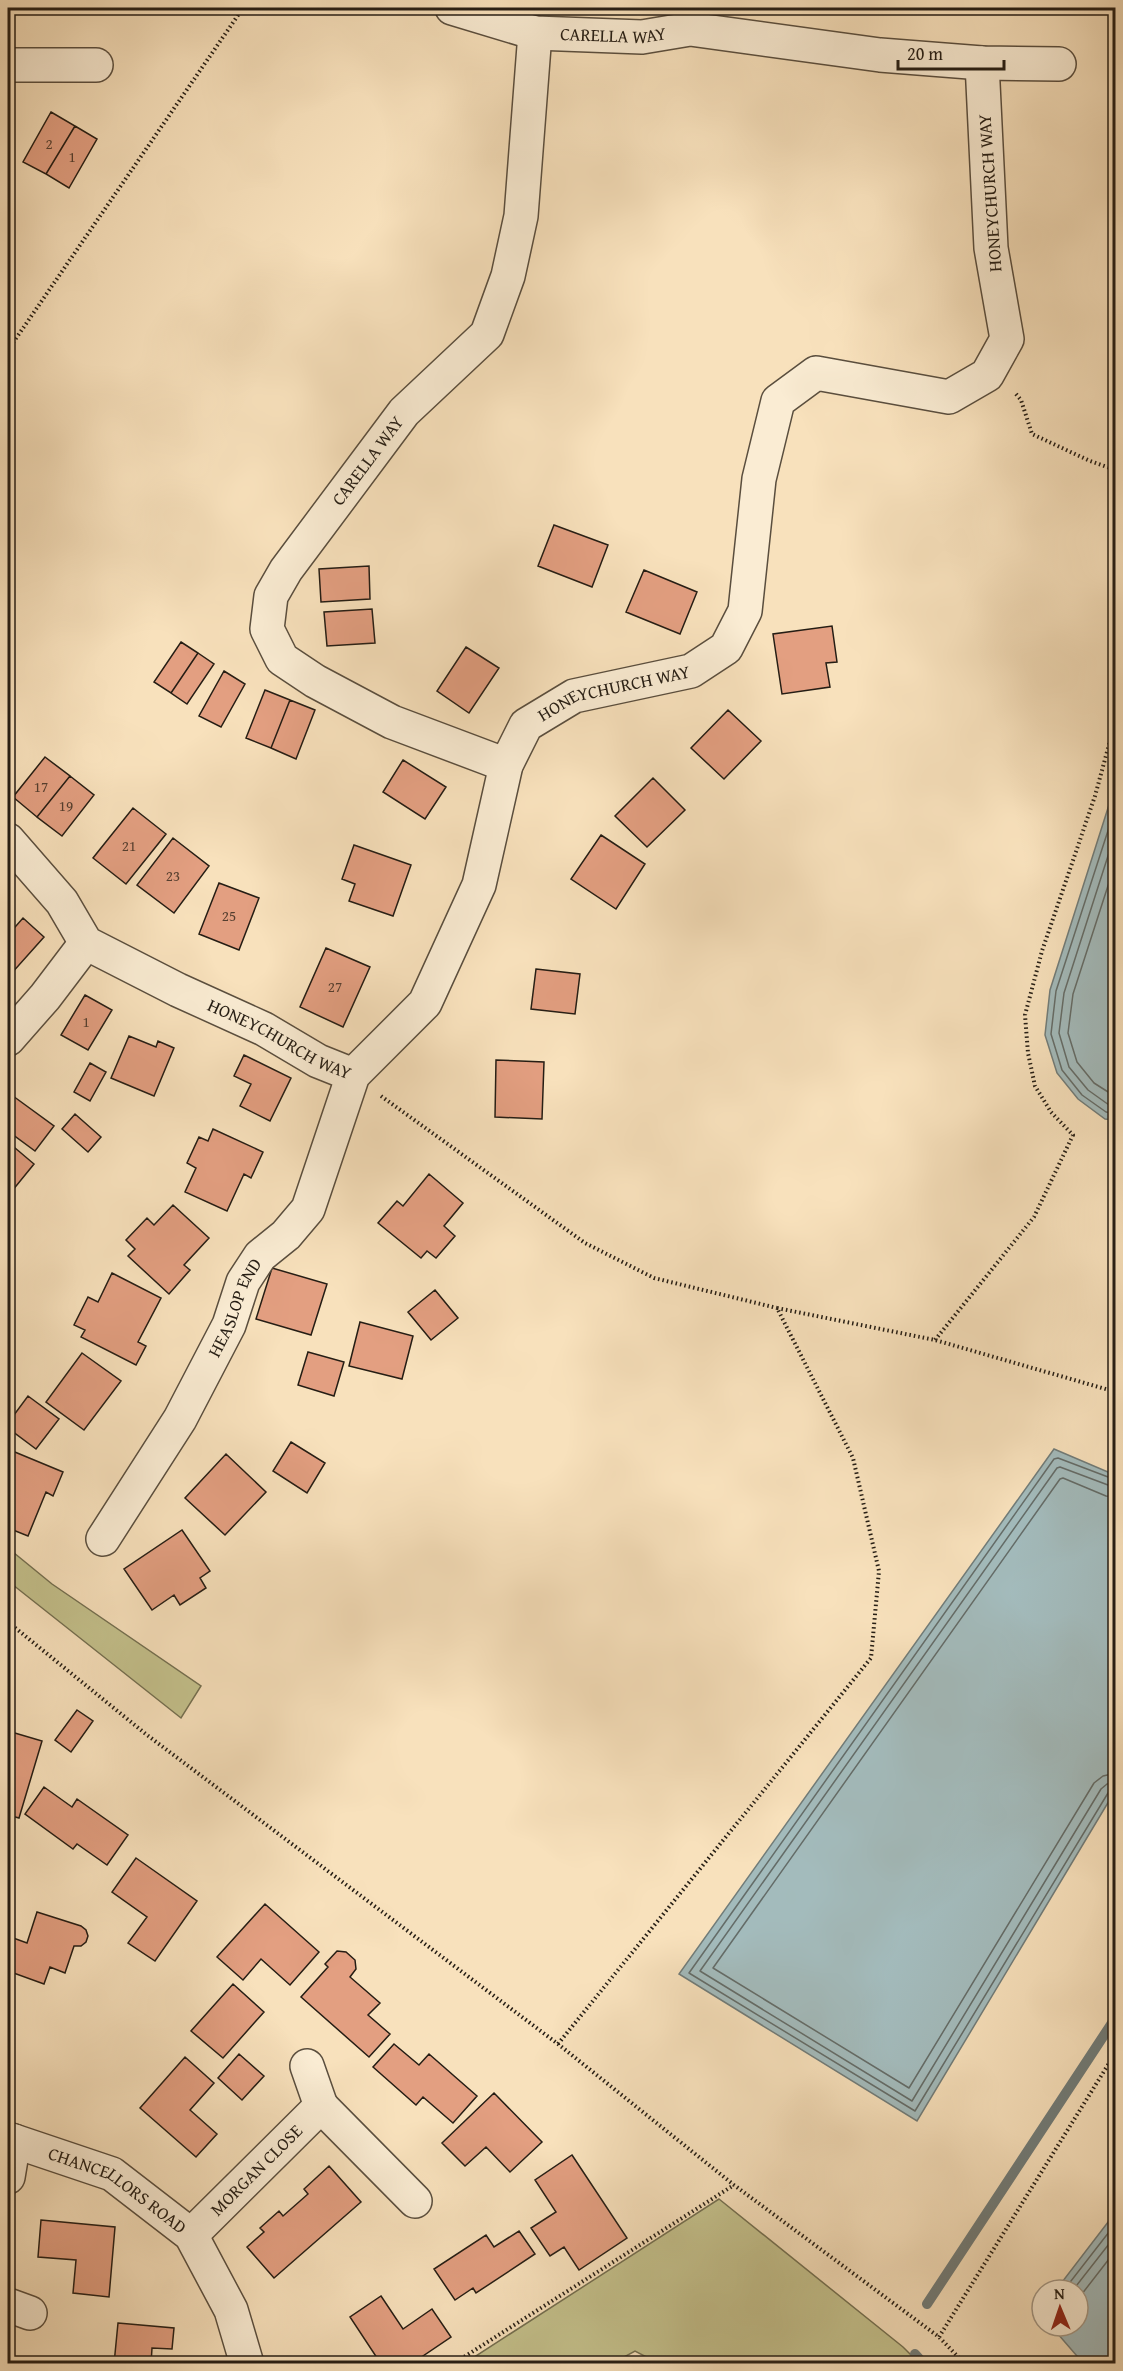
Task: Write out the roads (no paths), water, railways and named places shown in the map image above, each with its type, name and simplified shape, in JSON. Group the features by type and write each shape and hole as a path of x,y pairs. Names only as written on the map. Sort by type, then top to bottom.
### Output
{"street":[{"name":"CARELLA WAY","path":"452,8 535,33 642,37 690,29 880,55 982,63"},
{"name":"CARELLA WAY","path":"506,765 392,722 315,681 282,659 267,629 271,596 286,570 404,412 487,334 508,276 521,216 535,33"},
{"path":"982,63 1059,64"},
{"name":"HONEYCHURCH WAY","path":"86,943 178,990 264,1029 318,1061 353,1075 425,1003 479,885 506,765 526,725 574,696 691,670 726,648 745,611 759,479 778,401 816,374 949,397 987,375 992,367 1007,339 991,248 982,63"},
{"path":"8,65 96,65"},
{"path":"8,840 62,902 86,943 45,997 8,1039"},
{"name":"HEASLOP END","path":"103,1539 180,1419 229,1325 243,1282 260,1256 286,1236 308,1209 353,1075"},
{"path":"307,2066 321,2106 415,2201"},
{"name":"MORGAN CLOSE","path":"191,2235 321,2106"},
{"path":"8,2177 11,2140"},
{"name":"CHANCELLORS ROAD","path":"11,2140 112,2174 191,2235 231,2310 247,2364"}],"water":[{"path":"1115,786 1115,1120 1105,1119 1078,1099 1057,1073 1045,1035 1050,990"},
{"path":"1054,1449 1115,1475 1115,1791 917,2121 679,1974"},
{"path":"1115,2213 1115,2363 1083,2363 1061,2338 1090,2338 1090,2278 1065,2278"}],"waterway":[{"path":"927,2304 1116,2017"},
{"path":"915,2354 924,2364"}]}
